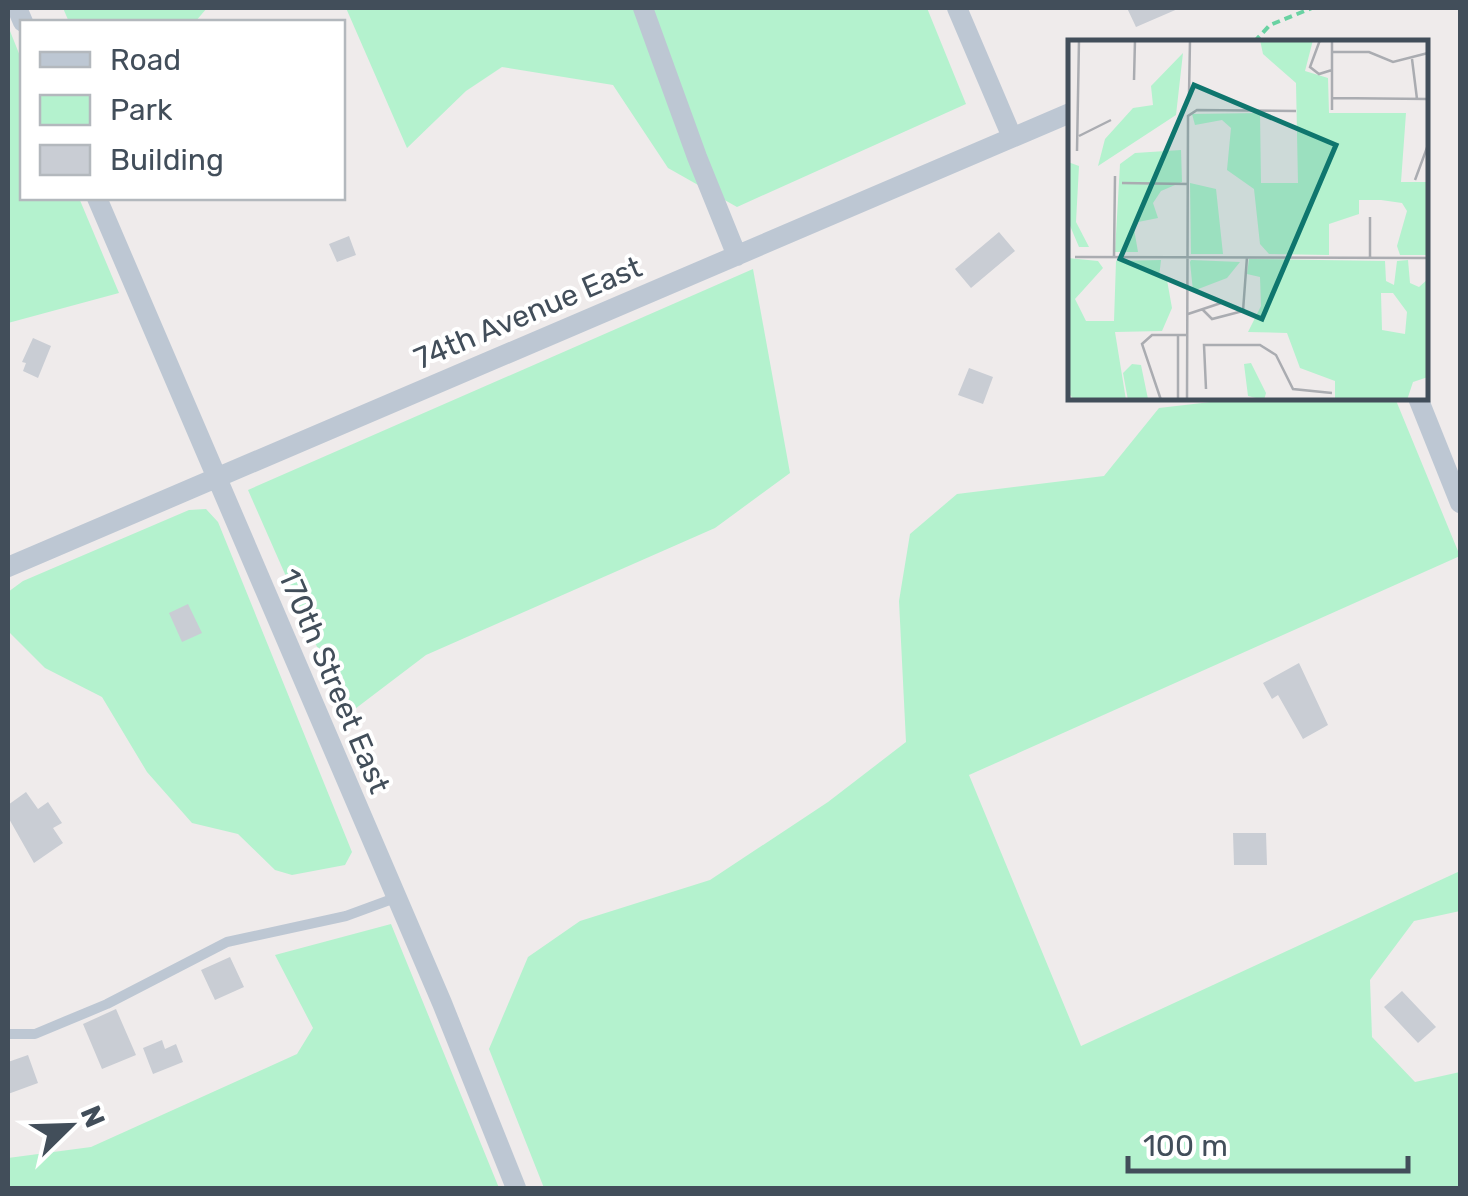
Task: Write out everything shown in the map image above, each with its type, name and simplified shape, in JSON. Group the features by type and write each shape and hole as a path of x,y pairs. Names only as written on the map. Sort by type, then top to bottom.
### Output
{"street":[{"path":"643,8 737,256"},
{"path":"957,8 1012,137"},
{"name":"74th Avenue East","path":"8,567 1068,114"},
{"name":"170th Street East","path":"97,200 442,1003 516,1188"},
{"path":"1419,400 1460,503"}],"lane":[{"path":"8,1034 34,1034 107,1004 228,942 346,916 395,898"}],"path":[{"path":"1256,40 1270,25 1312,8"}],"green space":[{"path":"63,8 207,8 197,20 68,20"},
{"path":"346,8 927,8 966,104 737,207 668,168 613,85 502,67 466,91 407,148"},
{"path":"8,26 20,56 20,200 80,200 119,293 8,323"},
{"path":"753,269 790,473 715,528 426,655 347,715 248,490"},
{"path":"1228,400 1396,400 1460,556 969,775 1081,1046 1460,871 1460,911 1414,921 1370,980 1372,1037 1415,1082 1460,1072 1460,1188 544,1188 489,1049 528,957 580,921 710,880 828,802 906,742 899,601 910,534 957,494 1104,476 1159,408"},
{"path":"206,509 218,522 352,852 345,865 292,875 275,870 238,834 192,823 147,772 102,697 45,668 8,631 8,592 23,581 189,510"},
{"path":"391,924 499,1188 8,1188 8,1158 91,1147 297,1054 313,1028 275,955"}],"building":[{"path":"1127,8 1180,8 1136,27"},
{"path":"999,232 1015,251 971,288 955,269"},
{"path":"349,236 356,255 337,262 329,244"},
{"path":"33,338 51,346 38,378 23,371 26,363 22,362"},
{"path":"969,368 993,377 983,404 958,395"},
{"path":"188,604 202,633 182,642 169,613"},
{"path":"1299,663 1328,725 1303,739 1278,695 1272,699 1263,683"},
{"path":"26,792 38,809 48,802 62,823 53,828 63,843 34,863 8,817 8,805"},
{"path":"1233,833 1266,833 1267,865 1234,865"},
{"path":"230,957 244,987 215,1000 201,970"},
{"path":"1402,991 1436,1027 1418,1043 1384,1007"},
{"path":"116,1009 136,1055 102,1069 83,1024"},
{"path":"162,1040 165,1049 176,1044 183,1062 153,1074 143,1048"},
{"path":"28,1055 38,1083 8,1094 8,1062"}]}
